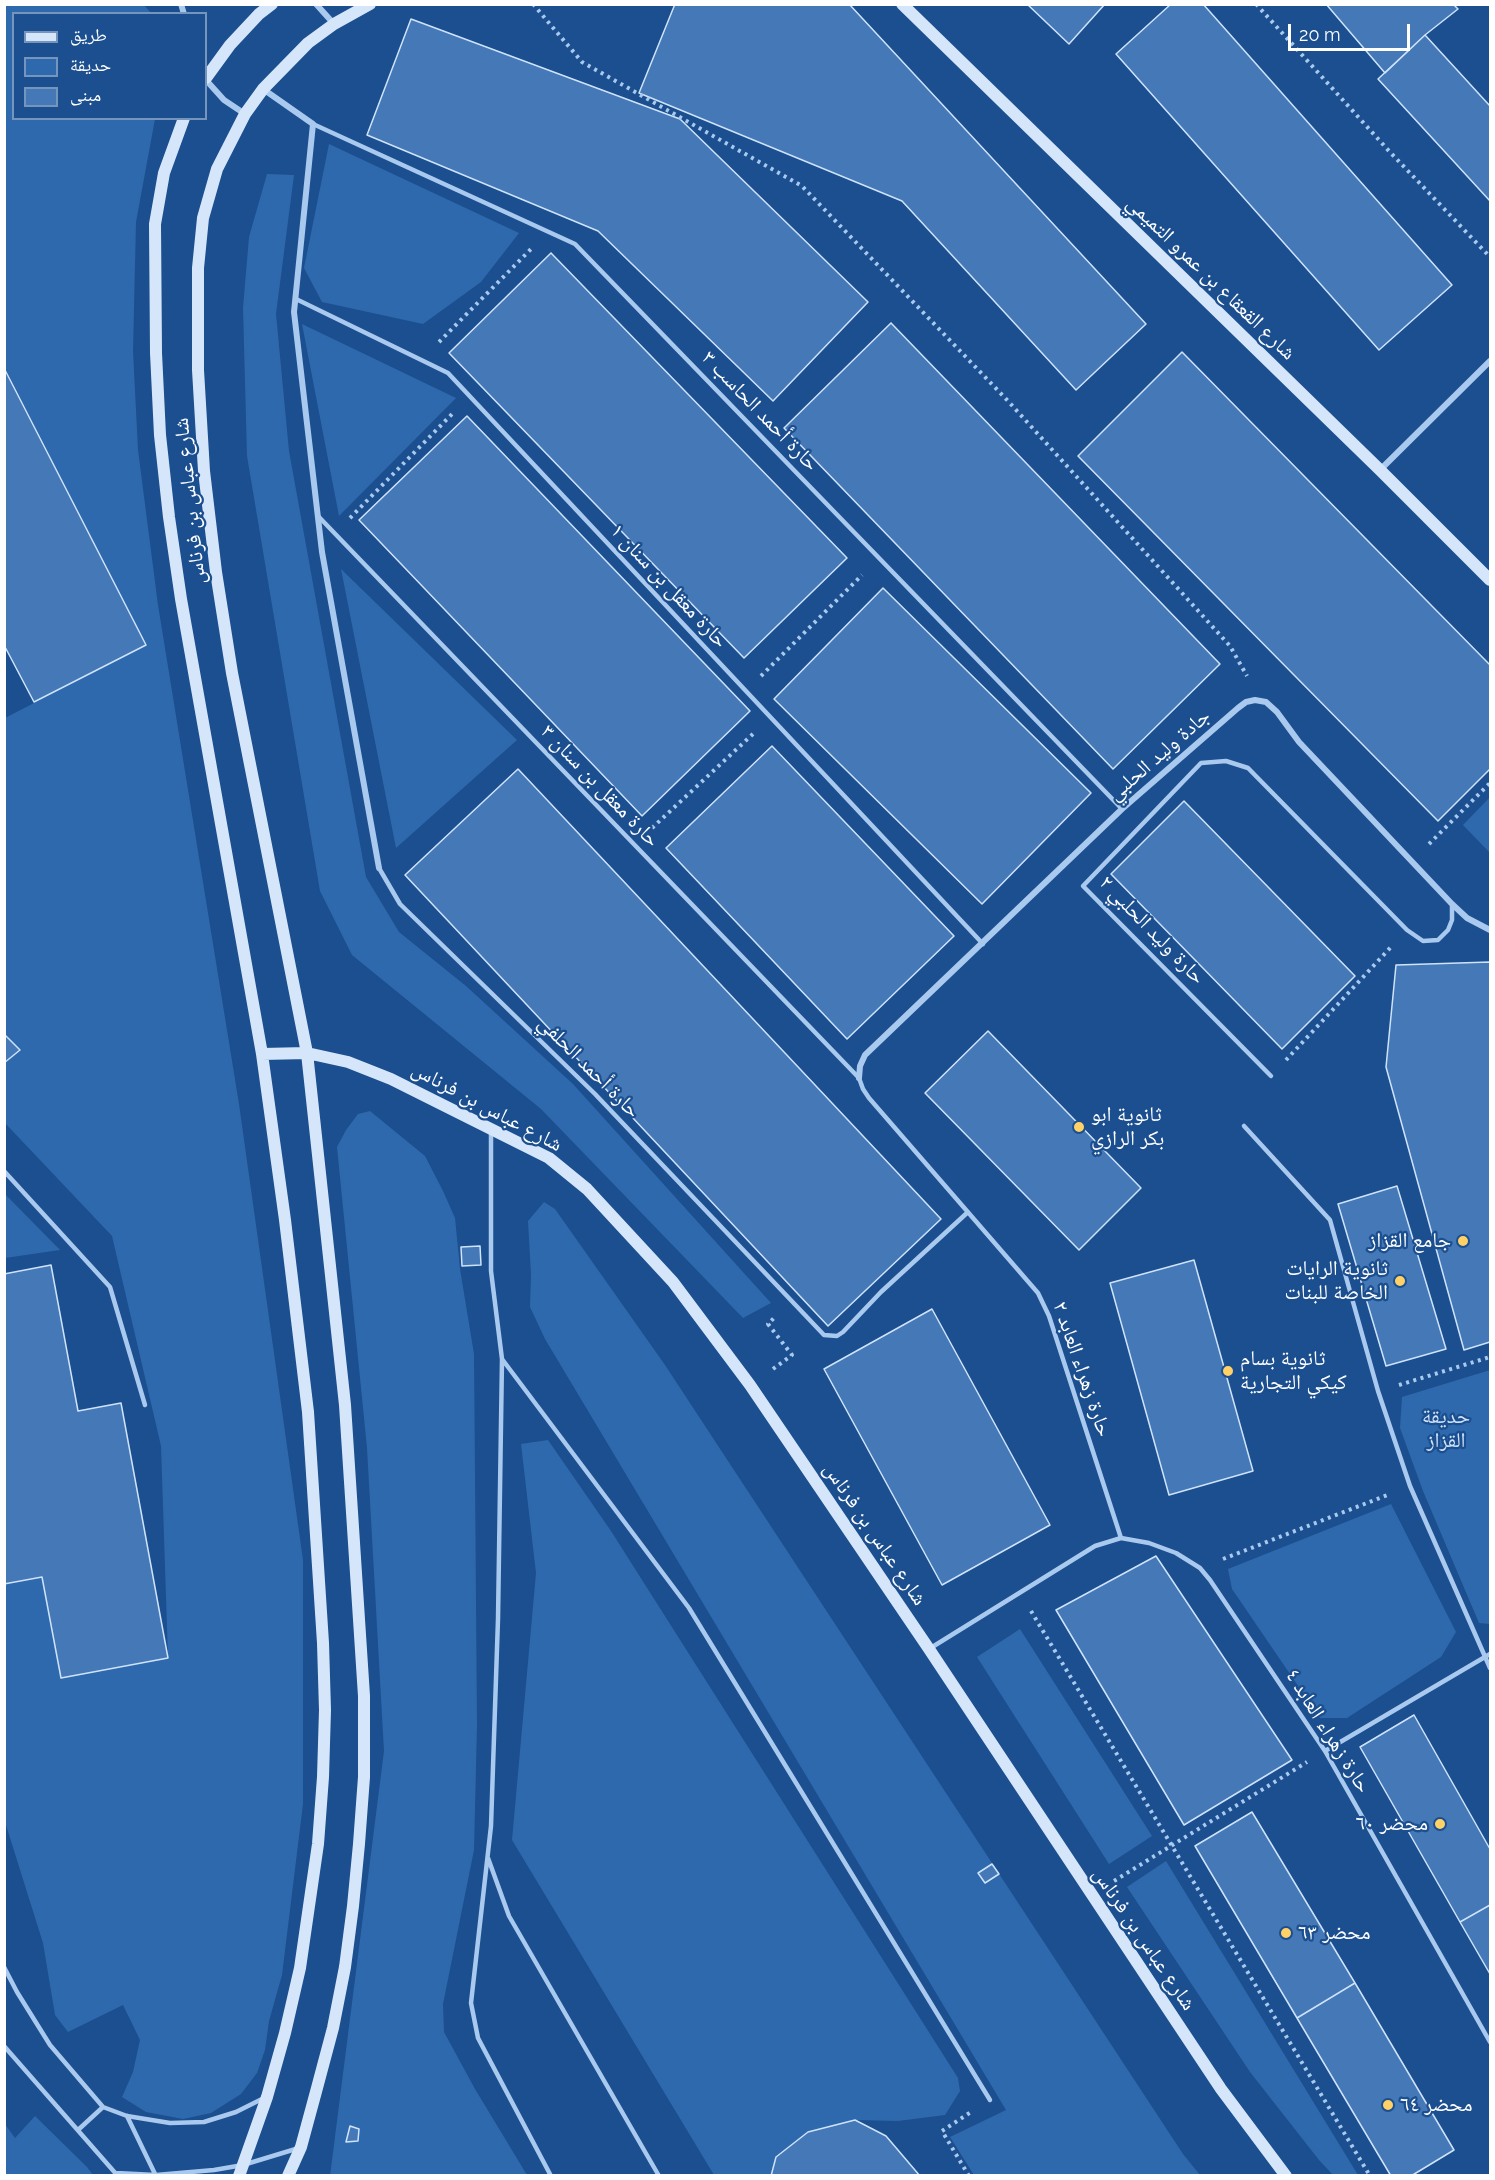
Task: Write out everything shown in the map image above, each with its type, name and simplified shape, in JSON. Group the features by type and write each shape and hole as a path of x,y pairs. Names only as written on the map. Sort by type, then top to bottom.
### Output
{"main road":[{"path":"207,78 230,45 259,14 272,4"},
{"name":"شارع عباس بن فرناس","path":"307,1053 228,650 214,561 200,415 198,268 203,218 217,170 245,114 263,89 308,43 334,24 370,4"},
{"name":"شارع القعقاع بن عمرو التميمي","path":"902,4 1491,580"},
{"name":"شارع عباس بن فرناس","path":"183,120 164,173 155,224 156,353 160,435 181,599 262,1054 307,1053 348,1062 391,1079 549,1158 587,1189 673,1282 750,1385 929,1649 1221,2089 1286,2175"},
{"path":"288,2175 301,2147 333,2028 345,1967 355,1885 364,1754 361,1636 345,1405 307,1053"},
{"path":"241,2170 267,2097 300,1968 321,1810 325,1710 323,1643 308,1412 262,1054"}],"street":[{"path":"316,4 334,24"},
{"path":"207,80 224,100 245,114"},
{"path":"263,89 313,124 294,312 322,552 379,868"},
{"path":"1380,470 1491,361"},
{"path":"1255,700 1266,702 1277,712 1299,742 1452,904 1467,918 1491,930"},
{"name":"جادة وليد الحلبي","path":"859,1078 860,1066 865,1055 1122,809 1238,708 1246,702 1255,700"}],"lane":[{"name":"حارة أحمد الحاسب ٣","path":"313,124 575,244 1122,809"},
{"name":"حارة معقل بن سنان ١","path":"296,299 448,373 983,944"},
{"name":"حارة معقل بن سنان ٣","path":"318,516 859,1078"},
{"name":"حارة وليد الحلبي ٢","path":"1271,1076 1083,886 1201,763 1226,761 1248,768 1407,930"},
{"name":"حارة أحمد الحلفي","path":"379,868 400,904 595,1094 819,1332 830,1337 837,1336 908,1266 968,1212"},
{"path":"1407,930 1424,941 1438,940 1448,930 1452,920 1452,904"},
{"name":"حارة زهراء العابد ٢","path":"859,1078 862,1089 869,1098 1038,1293 1049,1316 1120,1538"},
{"path":"1244,1126 1330,1220 1378,1391 1410,1486 1491,1668"},
{"path":"491,1129 491,1271 502,1359 498,1619 491,1826 471,2003 478,2038 551,2175"},
{"path":"4,1171 110,1287 145,1405"},
{"path":"502,1359 689,1608 990,2100"},
{"path":"929,1649 1095,1546 1120,1538 1167,1550 1190,1560 1200,1568"},
{"name":"حارة زهراء العابد ٤","path":"1200,1568 1325,1751 1491,2042"},
{"path":"1325,1751 1491,1654"},
{"path":"487,1855 509,1916 659,2175"},
{"path":"4,1967 50,2045 103,2107 127,2116 170,2123 204,2122 236,2112 267,2097"},
{"path":"4,2046 117,2174 156,2175 241,2170 301,2147"},
{"path":"78,2130 103,2107"},
{"path":"127,2116 156,2175"}],"path":[{"path":"532,4 582,62 802,186 1008,401 1230,646 1245,672 1255,700"},
{"path":"1256,4 1389,151 1491,257"},
{"path":"421,360 548,232"},
{"path":"334,533 469,396"},
{"path":"746,691 878,557"},
{"path":"633,844 771,718"},
{"path":"1412,862 1491,783"},
{"path":"1271,1076 1407,930"},
{"path":"768,1324 792,1354 782,1362"},
{"path":"1378,1391 1491,1357"},
{"path":"1200,1568 1410,1486"},
{"path":"1020,1593 1370,2175"},
{"path":"1092,1894 1325,1751"},
{"path":"969,2175 942,2131 990,2100"}],"green space":[{"path":"5,5 144,5 150,12 12,12 12,120 155,120 136,222 133,351 138,450 158,605 239,1104 303,1560 303,1804 282,1975 269,2021 265,2050 257,2073 241,2094 211,2113 183,2119 146,2112 122,2097 133,2072 140,2040 123,2005 68,2032 55,2015 43,1943 5,1822 5,1584 42,1577 168,1657 161,1446 112,1236 4,1122 5,1063 19,1050 4,1034 5,718 146,645 5,368"},
{"path":"329,144 519,233 481,282 423,324 322,302 304,268"},
{"path":"267,174 294,175 276,314 289,451 366,877 399,932 466,986 573,1084 771,1303 743,1318 541,1109 352,955 320,891 247,456 243,308 249,237"},
{"path":"302,324 456,398 339,516"},
{"path":"341,569 517,740 396,848"},
{"path":"1490,797 1490,853 1463,825"},
{"path":"370,1111 425,1156 455,1218 460,1269 474,1354 477,1725 474,1850 443,2004 444,2032 475,2089 527,2175 330,2176 384,1751 367,1448 337,1147 358,1114"},
{"path":"5,1194 60,1250 5,1258"},
{"path":"544,1202 555,1209 665,1365 1183,2154 1200,2175 974,2175 950,2137 1006,2110 545,1339 530,1307 528,1221"},
{"name":"حديقة القزاز","path":"1490,1370 1490,1624 1479,1623 1423,1491 1400,1428 1402,1397"},
{"path":"548,1440 611,1531 958,2078 960,2091 945,2115 898,2121 855,2120 808,2132 776,2156 771,2175 714,2175 512,1840 536,1573 521,1444"},
{"path":"1391,1504 1456,1632 1441,1657 1347,1718 1320,1718 1232,1589 1228,1569"},
{"path":"1020,1629 1152,1836 1109,1864 977,1657"},
{"path":"1166,1861 1358,2175 1333,2175 1319,2160 1250,2072 1127,1887"},
{"path":"35,2116 93,2175 5,2175 5,2124 15,2138"}],"building":[{"path":"675,4 849,4 1146,324 1076,390 902,201 639,93"},
{"path":"1027,4 1105,4 1069,44"},
{"path":"1171,4 1203,4 1452,285 1379,350 1116,54"},
{"path":"1326,4 1453,4 1458,9 1425,35 1385,73"},
{"path":"411,19 680,119 868,302 773,401 598,231 367,135"},
{"path":"1425,35 1490,106 1490,201 1378,79"},
{"path":"551,253 847,558 744,658 449,353"},
{"path":"891,323 1220,664 1113,769 784,428"},
{"path":"1182,352 1490,665 1490,769 1438,821 1078,456"},
{"path":"4,368 146,645 34,702 4,645"},
{"path":"467,416 750,711 642,816 359,520"},
{"path":"883,588 1091,793 982,904 774,699"},
{"path":"772,746 954,936 847,1039 666,848"},
{"path":"518,769 941,1219 828,1326 405,875"},
{"path":"1184,801 1355,976 1282,1049 1111,874"},
{"name":"جامع القزاز","path":"1490,962 1490,1342 1464,1350 1386,1067 1396,965"},
{"path":"988,1031 1141,1188 1079,1250 925,1093"},
{"path":"4,1034 20,1050 4,1063"},
{"path":"1397,1186 1446,1349 1386,1366 1338,1204"},
{"path":"480,1246 481,1265 462,1266 461,1247"},
{"path":"1194,1260 1253,1471 1169,1495 1110,1283"},
{"path":"51,1265 78,1411 121,1403 168,1658 61,1678 42,1577 4,1584 4,1274"},
{"path":"932,1309 1050,1525 942,1585 824,1369"},
{"path":"1156,1556 1292,1760 1184,1825 1056,1610"},
{"name":"محضر ٦٠","path":"1414,1715 1490,1849 1490,1905 1460,1922 1360,1747"},
{"name":"محضر ٦٣","path":"1252,1812 1355,1983 1297,2018 1195,1846"},
{"path":"992,1864 999,1874 985,1883 978,1873"},
{"path":"1490,1905 1490,1974 1460,1922"},
{"name":"محضر ٦٤","path":"1355,1983 1454,2150 1411,2176 1391,2176 1297,2018"},
{"path":"855,2120 886,2136 920,2176 771,2176 776,2157 808,2132"},
{"path":"350,2126 359,2129 358,2141 346,2142"}],"place":[{"name":"ثانوية ابو بكر الرازي","path":"1079,1127"},
{"name":"جامع القزاز","path":"1463,1241"},
{"name":"ثانوية الرايات الخاصة للبنات","path":"1400,1281"},
{"name":"ثانوية بسام كيكي التجارية","path":"1228,1371"},
{"name":"محضر ٦٠","path":"1440,1824"},
{"name":"محضر ٦٣","path":"1286,1933"},
{"name":"محضر ٦٤","path":"1388,2105"}]}
